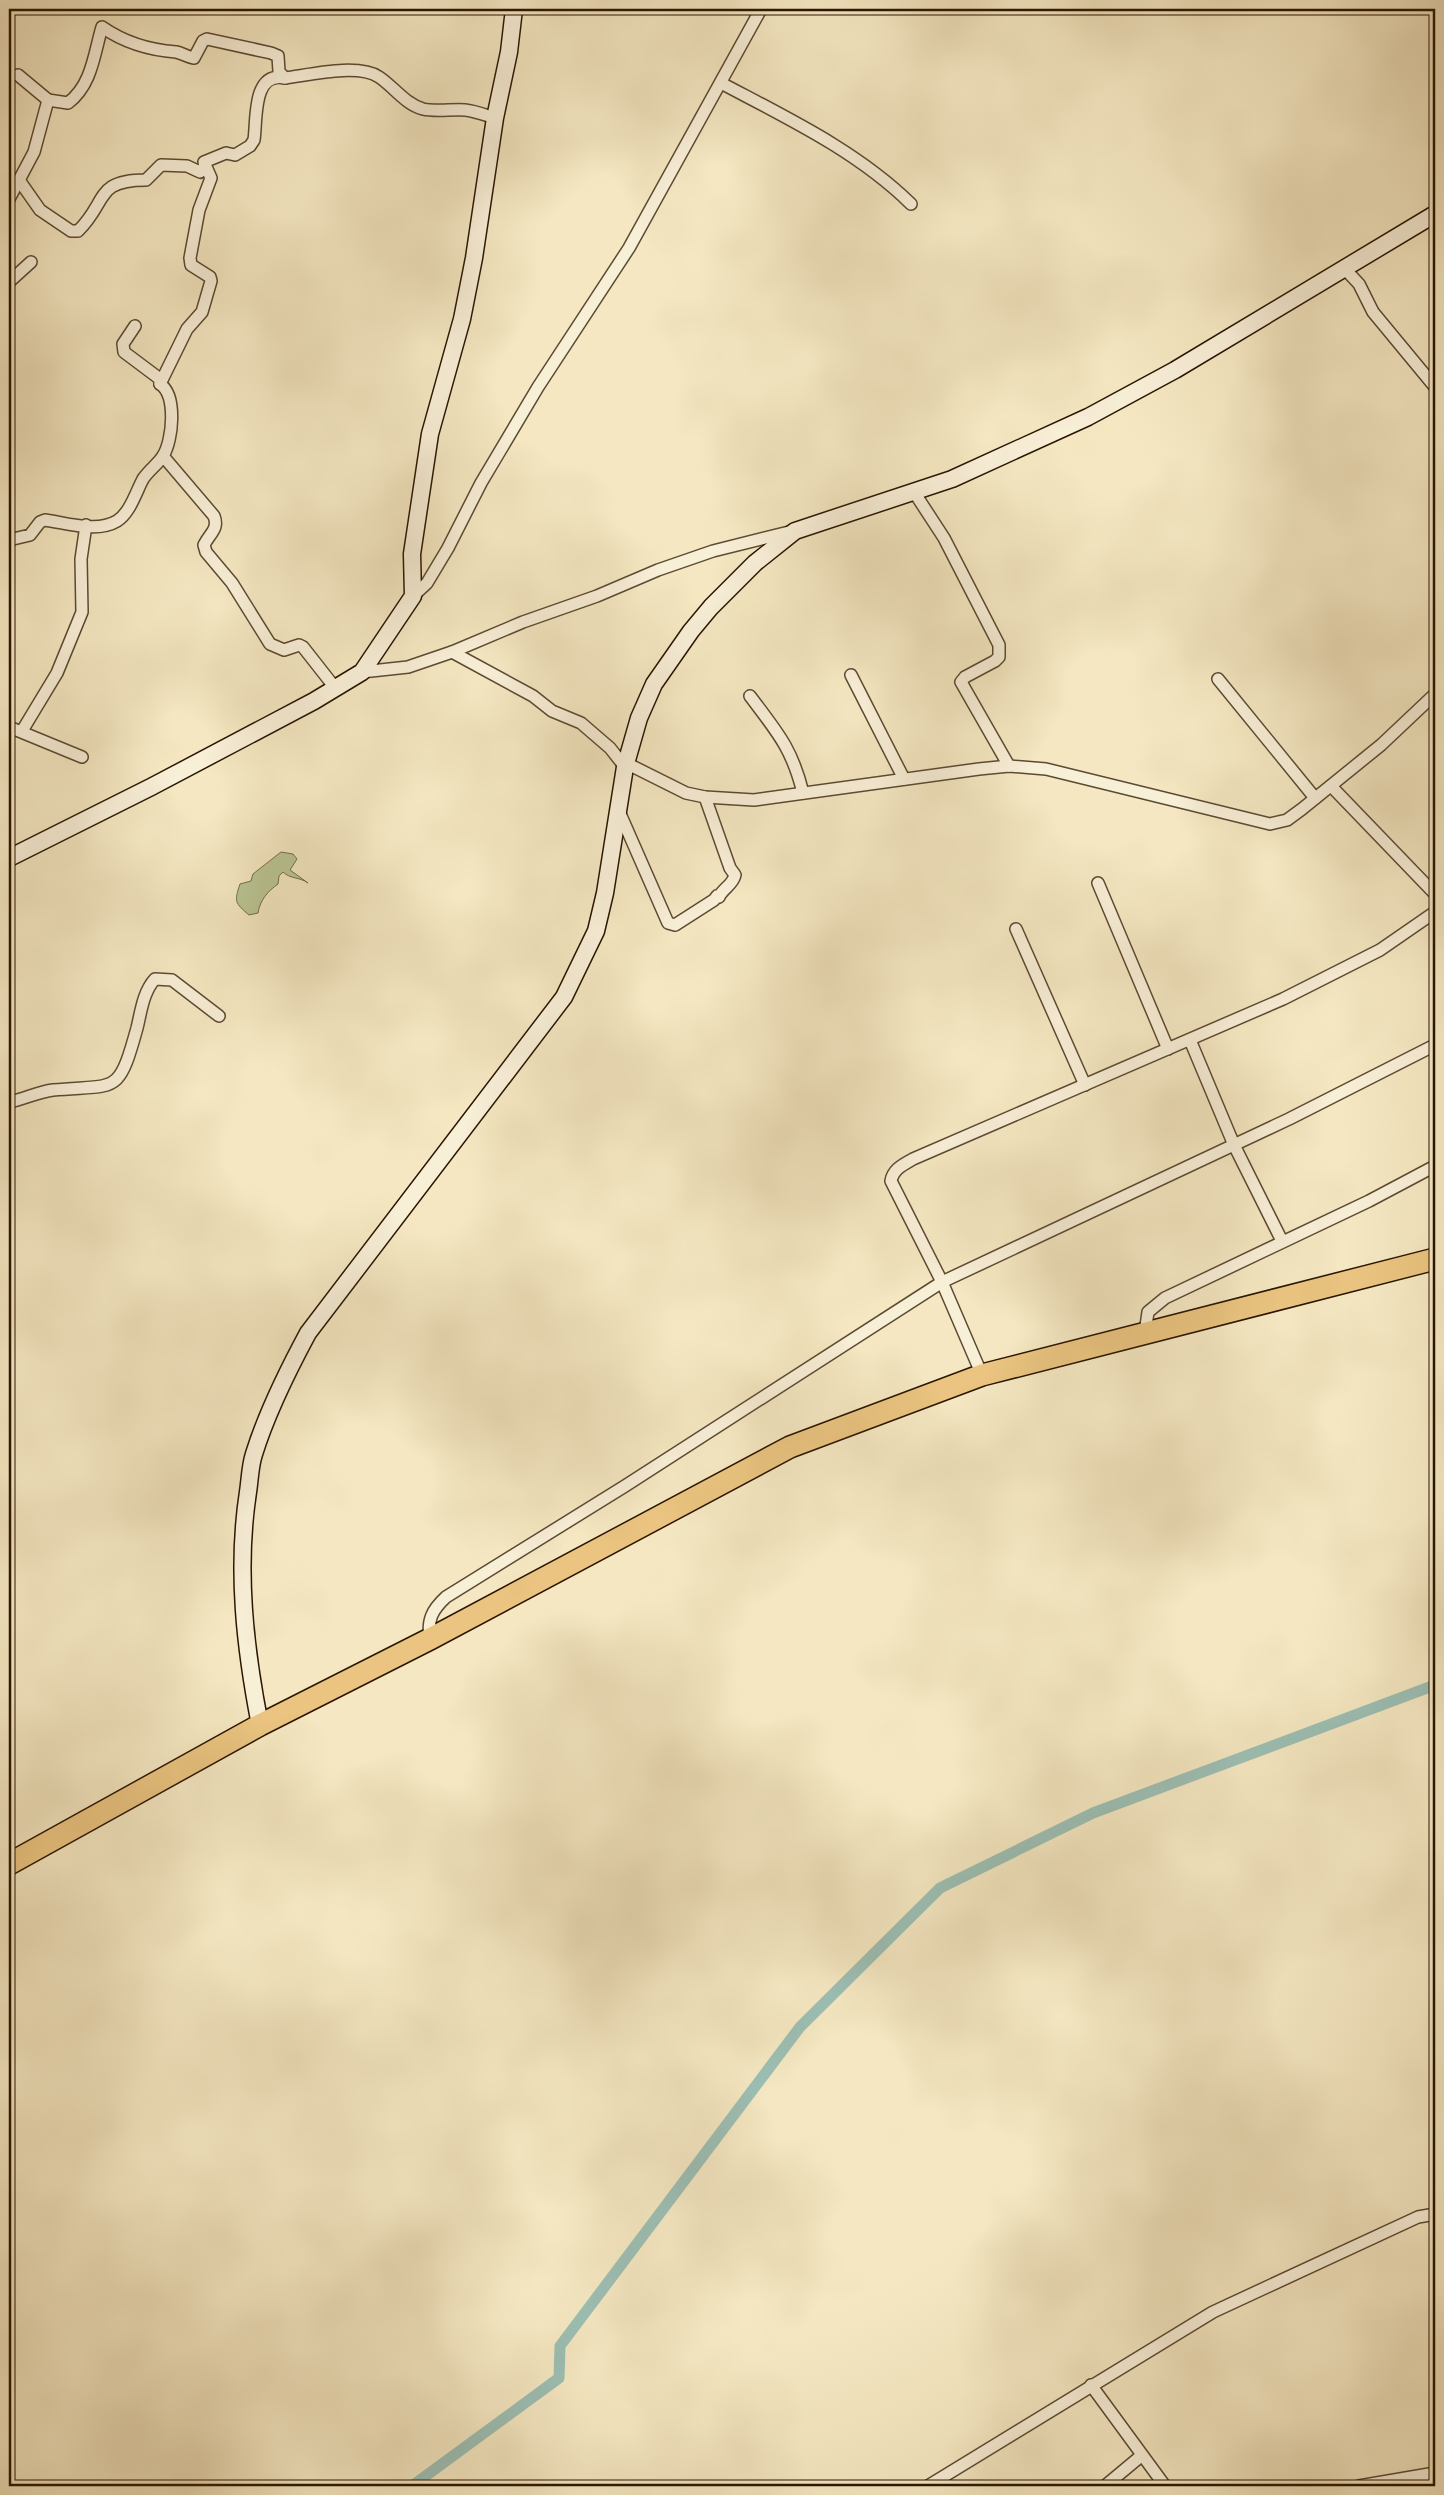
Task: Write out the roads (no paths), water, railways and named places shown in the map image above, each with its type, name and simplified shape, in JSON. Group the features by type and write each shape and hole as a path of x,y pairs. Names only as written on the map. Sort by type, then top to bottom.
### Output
{"highway":[{"path":"9,1864 260,1725 430,1638 790,1447 982,1375 1435,1260"}],"street":[{"path":"413,596 412,554 430,434 462,319 474,258 494,118 509,52 514,9"},
{"path":"9,858 91,818 336,689 362,672 413,596 427,583 481,483 538,387 629,248 761,9"},
{"path":"18,75 48,100 68,103 84,86 94,60 102,28 132,44 157,51 177,52 188,58 194,58 206,39 263,51 278,56 279,72 285,78"},
{"path":"20,180 40,210 71,231 78,231 87,222 101,198 117,183 146,180 161,165 186,166 200,172 205,166 204,162 226,153 235,155 250,146 254,140 259,92 271,79 278,76 285,78 334,71 368,72 378,76 418,108 426,110 467,110 494,118"},
{"path":"721,83 840,148 888,181 911,204"},
{"path":"9,199 34,152 48,100"},
{"path":"160,384 187,329 202,312 207,298 210,277 195,268 190,258 199,210 211,178 205,166"},
{"path":"362,672 400,669 452,652 658,570 713,551 795,531 952,479 1088,417 1176,370 1435,214"},
{"path":"9,282 31,262"},
{"path":"1344,268 1359,284 1373,312 1435,387"},
{"path":"135,326 123,344 124,352 160,379 160,384"},
{"path":"9,540 30,536 40,522 45,520 100,527 118,520 132,503 147,473 163,456 171,436 169,396 166,387 160,384"},
{"path":"163,456 214,516 215,529 204,544 206,552 232,583 270,644 284,650 299,646 303,647 336,689"},
{"path":"914,492 944,538 999,645 999,657 995,661 965,677 961,682 1009,766"},
{"path":"22,732 57,673 82,612 81,559 86,525"},
{"path":"260,1725 248,1660 242,1589 243,1526 254,1455 283,1378 313,1326 564,997 596,930 605,893 625,765 640,718 654,684 691,630 755,563 795,531"},
{"path":"452,652 533,696 552,711 581,723 610,748 625,765 686,793 705,797 754,800 1009,766 1067,773 1270,824 1287,820 1331,786 1410,719 1435,694"},
{"path":"851,675 904,779"},
{"path":"1218,679 1314,798"},
{"path":"750,696 790,750 797,767 803,793"},
{"path":"9,727 82,758"},
{"path":"1331,786 1435,894"},
{"path":"618,809 668,922 675,925 714,900 716,896 720,897 720,893 734,881 736,875 730,868 705,797"},
{"path":"1098,883 1168,1049"},
{"path":"982,1375 942,1282 891,1181 892,1174 897,1168 913,1159 1283,999 1380,950 1435,912"},
{"path":"1016,929 1085,1085"},
{"path":"9,1102 52,1090 100,1088 111,1084 119,1078 128,1062 147,990 155,979 172,980 219,1016"},
{"path":"1190,1040 1234,1145 1282,1241"},
{"path":"430,1638 428,1625 432,1612 446,1597 624,1486 942,1282 1234,1145 1435,1045"},
{"path":"1146,1333 1146,1315 1152,1307 1282,1241 1369,1201 1435,1166"},
{"path":"928,2486 1213,2312 1418,2217 1435,2214"},
{"path":"1091,2385 1141,2456 1165,2486"},
{"path":"1105,2486 1141,2456"},
{"path":"1359,2486 1435,2473"}],"waterway":[{"path":"412,2486 559,2378 560,2346 800,2027 940,1888 1093,1813 1435,1685"}]}
